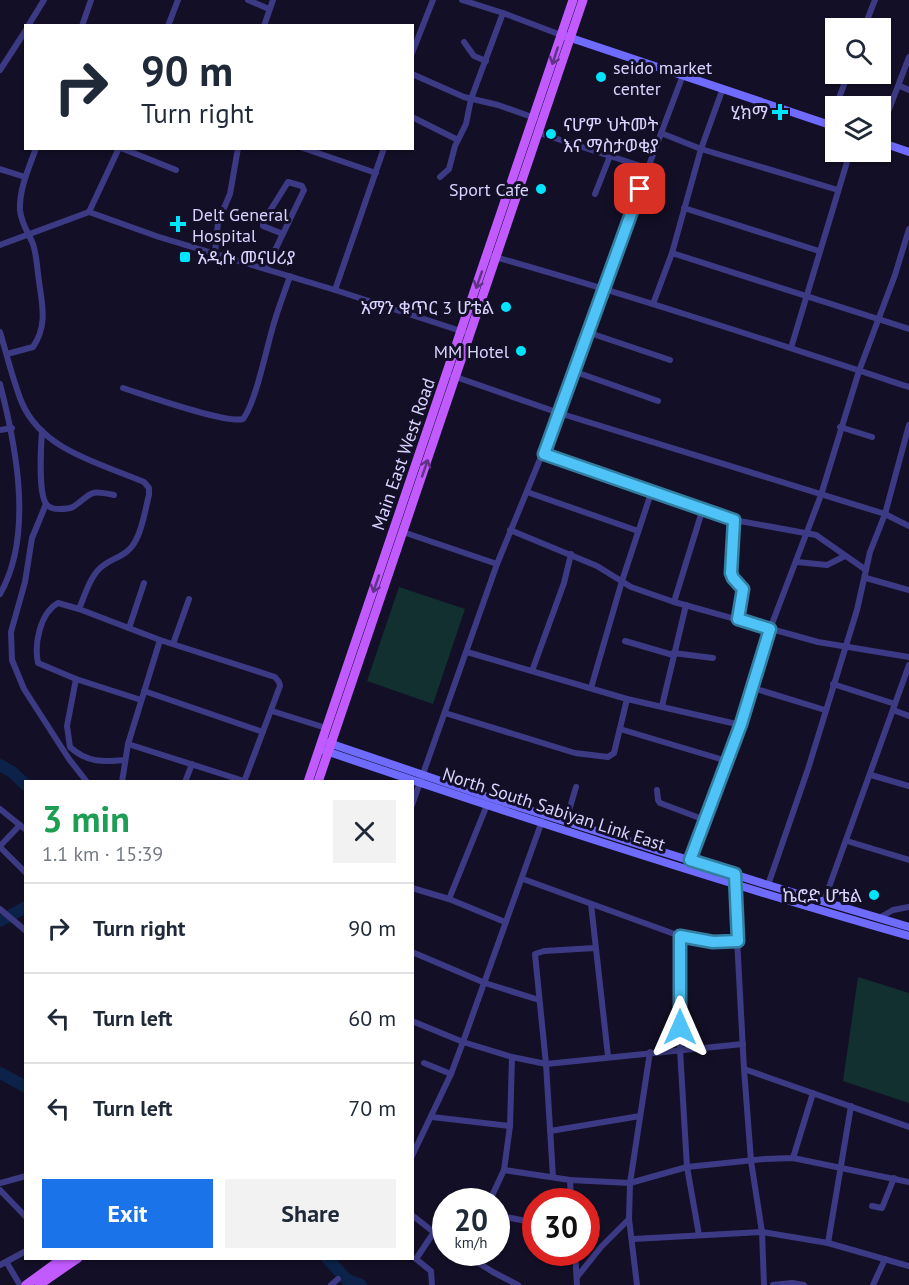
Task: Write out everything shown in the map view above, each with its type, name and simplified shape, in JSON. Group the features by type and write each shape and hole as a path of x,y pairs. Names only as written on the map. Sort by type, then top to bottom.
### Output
{"main road":[{"name":"Main East West Road","path":"529,148 539,133 566,37 573,0"},
{"name":"Main East West Road","path":"309,780 325,746 389,561 529,148 535,118 566,37 583,0"},
{"path":"566,37 825,124"},
{"path":"891,146 909,152"},
{"name":"Main East West Road","path":"389,561 403,532 403,518"},
{"name":"Main East West Road","path":"318,780 326,728 340,702"},
{"name":"North South Sabiyan Link East","path":"325,746 487,805 542,818 566,821 690,860 734,878 850,914 909,936"},
{"name":"North South Sabiyan Link East","path":"422,780 542,818 689,870 768,885 824,901 850,914 879,918 909,927"},
{"path":"39,1285 61,1260"},
{"path":"27,1285 74,1260"}],"street":[{"path":"29,24 44,0"},
{"path":"83,24 91,0"},
{"path":"169,24 178,0"},
{"path":"248,0 269,9"},
{"path":"265,24 273,0"},
{"path":"414,48 433,0"},
{"path":"462,0 566,37"},
{"path":"868,18 874,0"},
{"path":"440,177 449,169 458,140 466,124 471,99 503,13"},
{"path":"1,68 24,33"},
{"path":"464,42 474,56 486,61"},
{"path":"891,107 909,57"},
{"path":"414,75 471,99 498,105 535,118"},
{"path":"414,800 497,564 544,454 602,290 683,75"},
{"path":"900,86 909,90"},
{"path":"653,304 672,253 701,149 723,88"},
{"path":"414,118 458,140"},
{"path":"539,133 647,168"},
{"path":"661,133 701,149 838,190"},
{"path":"7,354 33,347 44,320 36,254 23,225 20,211 25,177 35,150"},
{"path":"89,212 119,150"},
{"path":"125,150 176,170"},
{"path":"215,253 218,222 231,189 237,150"},
{"path":"309,150 376,173"},
{"path":"335,290 383,150"},
{"path":"595,194 610,156"},
{"path":"791,348 847,162"},
{"path":"0,169 25,177"},
{"path":"266,269 283,234 304,189 288,182 263,222 263,226 283,234"},
{"path":"684,208 819,251"},
{"path":"0,245 89,212 159,237 335,290 466,333"},
{"path":"690,860 741,724 770,629 821,495 840,427 877,318 895,275 909,229"},
{"path":"672,253 909,328"},
{"path":"493,256 653,304 909,387"},
{"path":"123,388 196,411 235,420 243,419 258,381 272,326 290,276"},
{"path":"0,332 22,403 30,418 42,431 67,451 144,482 149,488 137,539 130,549 118,559 104,564 98,570 79,609"},
{"path":"587,332 670,360"},
{"path":"573,371 658,401"},
{"path":"452,375 559,413 885,514 909,526"},
{"path":"0,384 12,428 20,515 14,552 0,594"},
{"path":"768,885 808,768 875,538 885,514 909,425"},
{"path":"840,427 872,437"},
{"path":"0,430 12,428"},
{"path":"42,431 40,458 46,504 53,509 71,508 88,494 102,492 114,495"},
{"path":"544,454 734,520 806,532 828,542 866,574 909,591"},
{"path":"591,688 622,581 652,490"},
{"path":"527,492 638,531"},
{"path":"46,504 32,538 25,582 11,632 12,660 24,689 69,759 85,780"},
{"path":"674,602 704,508"},
{"path":"734,520 731,573 743,589 738,619"},
{"path":"510,530 597,566 646,593 674,602 818,642 909,657"},
{"path":"403,532 497,564"},
{"path":"532,671 564,583 571,554"},
{"path":"797,562 826,565 845,556"},
{"path":"129,628 144,583"},
{"path":"173,644 189,599"},
{"path":"141,700 76,679 38,663 37,644 44,617 50,608 58,603 79,609 160,640 275,677 280,686 244,780"},
{"path":"662,706 686,605"},
{"path":"122,780 128,744 160,640"},
{"path":"625,641 673,654 713,658"},
{"path":"466,652 627,699 741,724"},
{"path":"824,901 909,665"},
{"path":"76,679 67,726 70,747 85,758 97,762 125,760"},
{"path":"833,684 894,707 909,716"},
{"path":"753,688 825,710"},
{"path":"144,691 263,732"},
{"path":"446,712 575,753 602,758 613,756 627,699"},
{"path":"272,711 326,728"},
{"path":"620,729 727,761"},
{"path":"128,744 241,780"},
{"path":"186,780 192,764"},
{"path":"871,775 909,786"},
{"path":"566,821 576,787"},
{"path":"657,790 660,803 705,820"},
{"path":"449,899 487,805"},
{"path":"0,809 23,828 0,846 24,871"},
{"path":"414,1152 432,1117 464,1042 505,922 523,879 542,818"},
{"path":"847,841 909,860"},
{"path":"734,878 744,1069 751,1161 762,1232 764,1285"},
{"path":"523,879 680,936 713,942 738,941"},
{"path":"414,889 449,899 505,922"},
{"path":"591,904 608,1056"},
{"path":"879,918 893,910 909,907"},
{"path":"0,909 24,930"},
{"path":"680,936 680,1050 687,1167 699,1235"},
{"path":"553,1177 546,1064 535,954 544,951 595,948"},
{"path":"414,953 484,983 539,1000"},
{"path":"414,1022 464,1042 512,1057 546,1064 743,1044"},
{"path":"637,1285 629,1219 630,1183 650,1052"},
{"path":"496,1188 504,1170 510,1126 512,1057"},
{"path":"424,1063 451,1074"},
{"path":"744,1069 909,1127"},
{"path":"793,1158 813,1093"},
{"path":"828,1243 851,1106"},
{"path":"550,1131 640,1116"},
{"path":"432,1117 510,1126"},
{"path":"504,1170 570,1180 630,1183 687,1167 793,1158 909,1182"},
{"path":"0,1183 24,1177"},
{"path":"872,1206 882,1208 894,1178"},
{"path":"570,1180 571,1188"},
{"path":"0,1190 24,1215"},
{"path":"414,1217 432,1230"},
{"path":"577,1277 601,1247 629,1219"},
{"path":"633,1239 762,1232 828,1243 909,1266"},
{"path":"432,1235 416,1259 431,1271 432,1285"},
{"path":"0,1265 24,1252"},
{"path":"873,1285 885,1259"},
{"path":"7,1263 20,1285"},
{"path":"485,1266 518,1285"},
{"path":"576,1266 576,1285"},
{"path":"331,1285 338,1279"},
{"path":"773,1285 792,1283 804,1285"}],"green space":[{"path":"399,587 465,609 433,704 367,681"},
{"path":"858,977 909,993 909,1103 843,1081"}],"waterway":[{"path":"0,765 24,783"},
{"path":"0,921 24,908"},
{"path":"0,1073 24,1086"},
{"path":"329,1260 346,1279 361,1285"}],"place":[{"name":"seido market center","path":"601,77"},
{"name":"ሂክማ","path":"780,112"},
{"name":"ናሆም ህትመት እና ማስታወቂያ","path":"551,134"},
{"name":"Sport Cafe","path":"541,189"},
{"name":"Delt General Hospital","path":"178,224"},
{"name":"አዲሱ መናሀሪያ","path":"185,257"},
{"name":"አማን ቁጥር 3 ሆቴል","path":"506,307"},
{"name":"MM Hotel","path":"521,351"},
{"name":"ኬሮድ ሆቴል","path":"874,895"}],"route":[{"path":"640,189 544,454 734,520 731,573 743,589 738,619 770,629 741,724 690,860 735,874 738,941 713,942 680,936 680,1027"}]}
